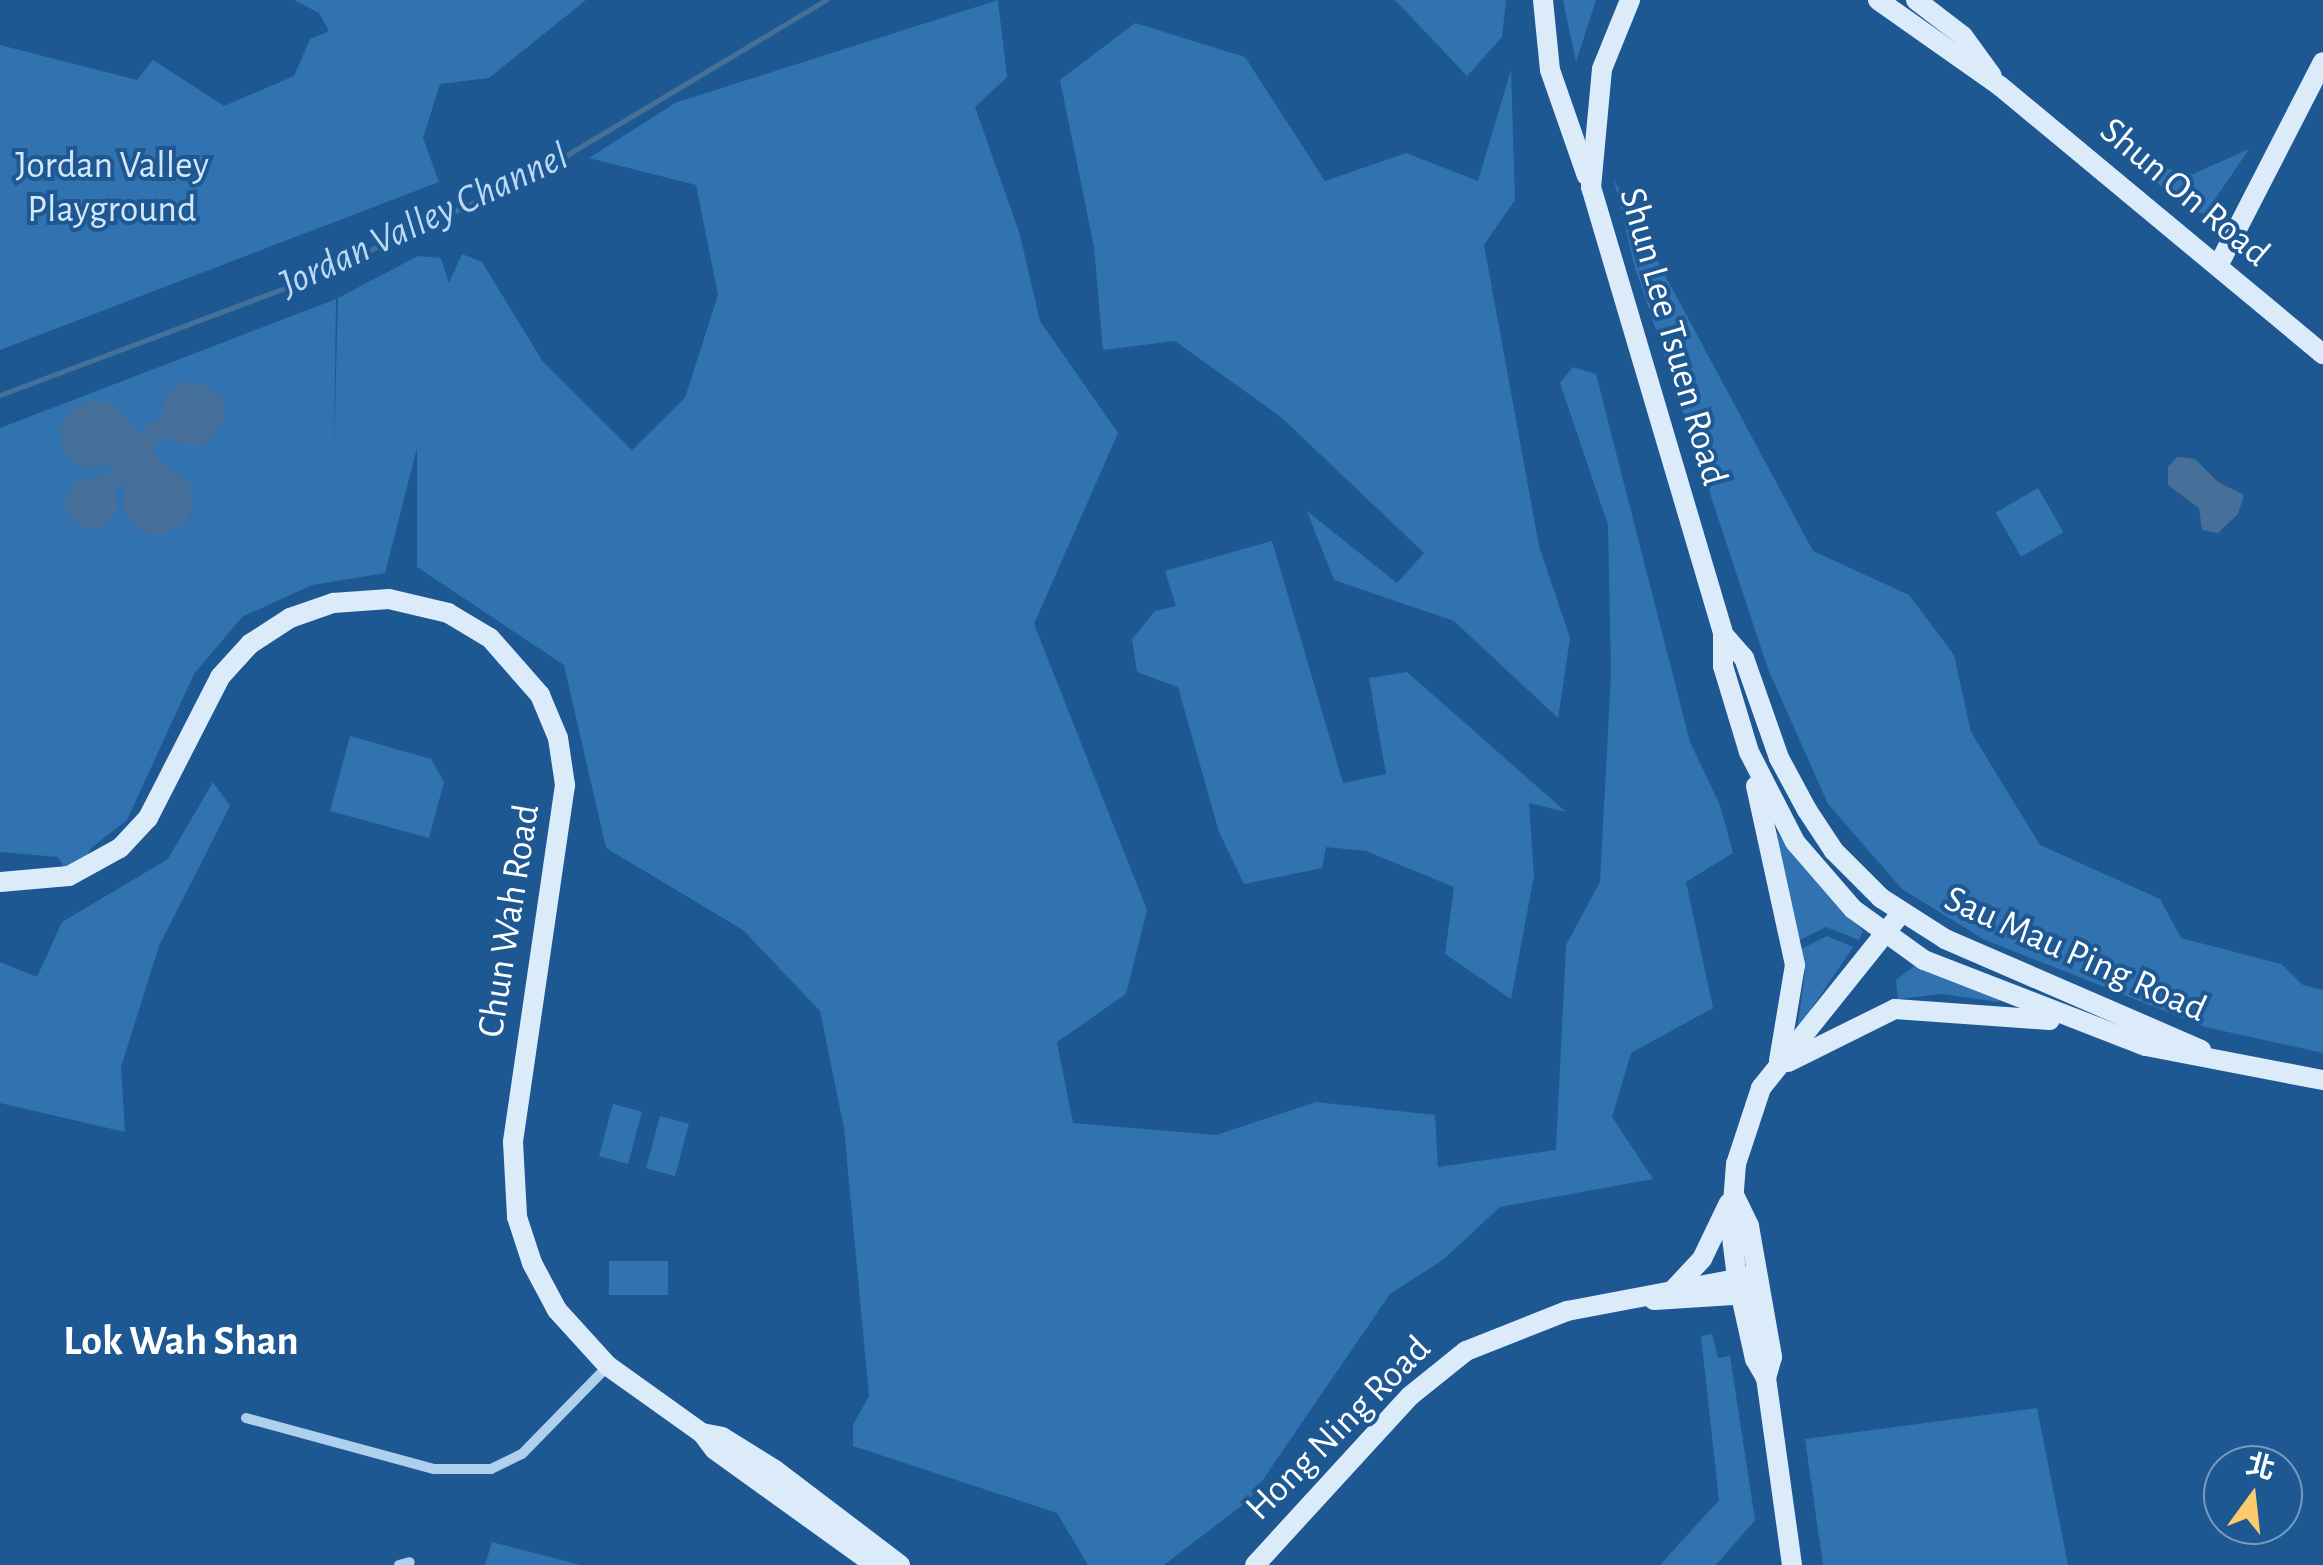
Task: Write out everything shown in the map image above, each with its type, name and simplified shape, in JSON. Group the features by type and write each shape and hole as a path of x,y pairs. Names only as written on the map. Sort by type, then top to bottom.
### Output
{"main road":[{"path":"1543,0 1550,70 1592,187"},
{"name":"Shun Lee Tsuen Road","path":"1630,0 1602,69 1592,187 1723,634 1723,666 1750,752 1812,866 1884,936"},
{"name":"Shun On Road","path":"1878,0 2000,86 2323,354"},
{"name":"Shun On Road","path":"1916,0 1963,36 2000,86"},
{"path":"2218,266 2323,62"},
{"name":"Chun Wah Road","path":"0,882 69,876 120,848 158,800 220,677 250,644 290,618 334,603 389,599 448,614 490,638 540,694 558,738 565,785 563,834 515,1118 517,1217 558,1310 608,1366 702,1433 715,1450 875,1565"},
{"name":"Shun Lee Tsuen Road","path":"1723,634 1744,658 1779,758 1820,832 1901,913"},
{"path":"1750,752 1795,966 1791,1020 1777,1067"},
{"path":"1674,1289 1702,1259 1734,1194 1744,1128 1777,1067 1901,913"},
{"name":"Sau Mau Ping Road","path":"1901,913 1944,939 2221,1060"},
{"name":"Sau Mau Ping Road","path":"1884,936 1924,960 2086,1026 2146,1046 2323,1080"},
{"path":"1777,1067 1895,1009 1996,1012 2086,1026"},
{"path":"1734,1194 1749,1226 1749,1285 1772,1357 1766,1378 1792,1565"},
{"name":"Hong Ning Road","path":"1647,1300 1674,1289 1749,1285"},
{"name":"Hong Ning Road","path":"1255,1565 1410,1396 1466,1351 1567,1311 1749,1285"},
{"name":"Chun Wah Road","path":"702,1433 722,1437 775,1470 900,1565"}],"street":[{"path":"246,1418 434,1468 491,1469 522,1454 608,1366"}],"green space":[{"name":"Jordan Valley Playground","path":"294,0 586,0 489,78 440,84 423,138 439,182 0,350 0,45 137,80 153,60 224,106 294,76 310,39 329,31 319,13"},
{"path":"998,0 1007,77 975,107 1020,235 1040,321 1118,433 1034,624 1147,910 1126,994 1057,1042 1073,1123 1216,1135 1316,1102 1435,1115 1438,1167 1556,1150 1566,945 1600,882 1611,674 1608,525 1560,383 1573,367 1596,374 1690,742 1720,805 1733,853 1686,882 1713,1008 1631,1053 1612,1117 1653,1179 1500,1207 1444,1259 1390,1294 1249,1500 1164,1565 1088,1565 1057,1513 853,1446 853,1425 869,1396 844,1128 820,1011 743,930 606,848 564,665 417,567 417,448 385,573 312,585 242,617 194,674 127,820 91,848 83,864 65,869 58,857 0,852 0,428 336,299 334,450 338,298 418,256 441,258 449,283 462,254 482,262 543,362 632,450 685,398 718,295 696,185 589,158 675,103"},
{"path":"1395,0 1506,0 1502,37 1467,76"},
{"path":"1563,0 1596,0 1576,62"},
{"path":"1135,23 1245,57 1325,181 1406,153 1478,181 1511,70 1515,200 1484,245 1539,546 1570,638 1558,718 1454,621 1334,580 1307,511 1397,583 1424,553 1282,418 1175,341 1103,350 1094,247 1060,80"},
{"path":"2249,149 2205,214 2187,209 2134,163 2193,174"},
{"path":"1614,180 1813,551 1909,595 1954,655 1971,732 2040,845 2160,899 2181,938 2281,964 2303,985 2323,990 2323,1053 2205,1027 1983,939 1902,889 1828,804 1768,669 1634,264"},
{"path":"2038,488 2064,532 2021,557 1996,512"},
{"path":"1272,541 1343,783 1386,774 1369,678 1407,672 1566,812 1529,803 1534,876 1511,999 1445,954 1454,887 1366,851 1326,847 1322,868 1244,884 1219,832 1178,687 1137,672 1132,639 1155,611 1176,606 1165,571"},
{"path":"350,736 431,759 444,782 429,838 330,811"},
{"path":"213,782 230,806 159,946 121,1067 125,1132 0,1103 0,962 37,977 62,922 168,859"},
{"path":"1773,828 1863,931 1859,940 1826,927 1798,941"},
{"path":"1827,936 1853,947 1797,1030 1805,972 1801,949"},
{"path":"1917,964 2000,1000 1941,994 1898,999 1896,980"},
{"path":"613,1104 642,1112 628,1164 599,1156"},
{"path":"660,1116 689,1124 675,1176 646,1168"},
{"path":"609,1261 668,1261 668,1295 609,1295"},
{"path":"1712,1334 1718,1358 1730,1356 1755,1520 1716,1565 1660,1565 1719,1500 1701,1336"},
{"path":"2037,1408 2068,1565 1823,1565 1805,1439"},
{"path":"492,1542 581,1565 485,1565"}],"shaded area":[{"path":"191,380 220,394 226,420 204,445 183,445 167,435 156,445 154,457 190,483 194,504 186,522 159,536 138,530 122,507 126,479 115,489 118,508 105,526 88,529 72,521 64,505 73,482 115,472 112,466 82,468 64,453 60,428 72,408 93,400 112,403 141,434 149,421 160,420 167,392"},
{"path":"2177,457 2195,459 2218,482 2244,495 2238,514 2218,533 2202,530 2199,508 2168,485 2168,467"}],"waterway":[{"name":"Jordan Valley Channel","path":"0,395 298,283 530,177 826,0"}],"district":[{"name":"Lok Wah Shan","path":"181,1341"}]}
